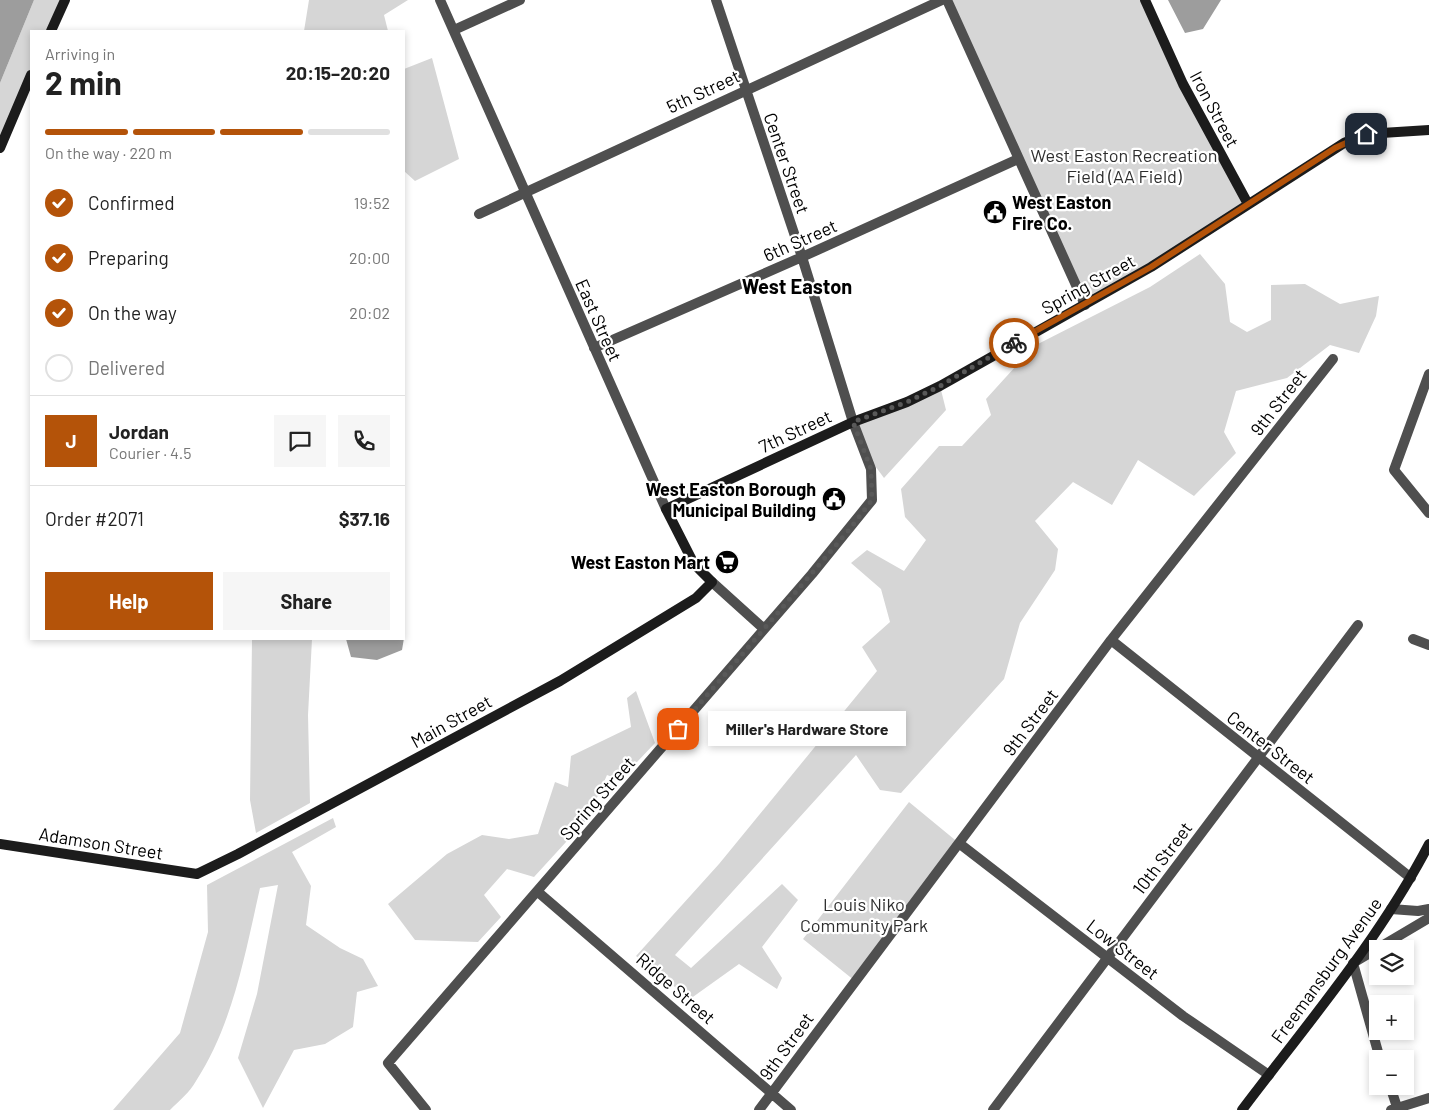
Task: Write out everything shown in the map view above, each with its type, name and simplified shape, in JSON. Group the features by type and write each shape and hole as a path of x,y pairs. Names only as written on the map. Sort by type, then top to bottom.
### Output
{"street":[{"path":"51,30 65,0"},
{"name":"East Street","path":"440,0 666,509 694,564 763,628"},
{"path":"454,30 520,0"},
{"name":"Center Street","path":"716,0 802,258 853,422"},
{"name":"5th Street","path":"479,214 745,89 942,0"},
{"path":"947,0 1085,305"},
{"name":"Iron Street","path":"1145,0 1186,92 1248,204"},
{"path":"0,148 30,78"},
{"name":"Spring Street","path":"940,386 1151,267 1344,143 1366,134 1429,130"},
{"name":"6th Street","path":"594,348 802,258 1018,159"},
{"name":"9th Street","path":"759,1110 817,1030 960,844 1111,640 1333,359"},
{"path":"1429,374 1394,470 1429,513"},
{"name":"7th Street","path":"666,509 853,422 907,402 940,386"},
{"name":"Spring Street","path":"426,1110 388,1063 538,892 849,530 872,500 871,469 853,422"},
{"name":"Main Street","path":"197,874 337,803 560,681 696,598 712,582"},
{"name":"10th Street","path":"993,1110 1358,625"},
{"path":"1413,639 1429,645"},
{"name":"Center Street","path":"1111,640 1411,878"},
{"name":"Adamson Street","path":"0,844 197,874"},
{"name":"Low Street","path":"960,844 1183,1016 1269,1075"},
{"name":"Freemansburg Avenue","path":"1242,1110 1353,963 1391,909 1411,878 1429,844"},
{"name":"Ridge Street","path":"538,892 791,1110"},
{"path":"1391,909 1418,911 1429,909"},
{"path":"1377,1050 1353,963 1429,918"},
{"path":"1392,1095 1395,1109 1429,1098"}],"green space":[{"path":"34,0 65,0 51,30 30,30 30,77 0,148 0,83"},
{"path":"309,0 408,0 384,15 388,30 304,30"},
{"name":"West Easton Recreation Field (AA Field)","path":"947,0 1146,0 1248,204 1085,305"},
{"path":"432,58 459,159 415,181 405,172 405,69"},
{"path":"1200,254 1225,284 1230,322 1247,332 1271,320 1271,285 1305,284 1340,304 1379,296 1376,316 1359,353 1330,345 1287,378 1236,391 1224,432 1236,453 1194,496 1138,460 1112,505 1073,482 1035,521 1058,549 1055,570 1020,623 1004,679 901,793 880,790 856,755 675,955 691,968 782,884 798,900 762,947 782,978 777,989 739,964 690,999 636,956 719,864 877,671 862,647 890,622 881,589 851,563 867,550 904,571 926,540 905,517 901,489 939,446 962,446 991,415 986,399 1034,346 1150,287"},
{"path":"940,386 946,410 884,478 864,451 853,422"},
{"path":"252,640 312,640 308,715 310,803 256,833 250,800"},
{"path":"636,691 655,743 620,780 607,775 588,818 534,877 507,869 484,895 501,917 478,942 415,940 388,904 447,854 482,835 509,839 538,834 555,782 568,787 571,756 631,727 627,698"},
{"name":"Louis Niko Community Park","path":"909,802 960,844 855,981 803,939"},
{"path":"333,818 336,827 292,852 311,886 306,925 340,948 363,959 378,986 357,992 353,1027 325,1044 294,1050 263,1108 238,1058 257,994 278,885 260,888 243,963 229,1012 209,1059 194,1085 170,1110 113,1110 180,1033 208,932 207,885"}],"shaded area":[{"path":"0,0 34,0 0,83"},
{"path":"1168,0 1221,0 1203,29 1185,33"},
{"path":"346,640 404,640 402,650 377,660 351,657"}],"way so far":[{"path":"678,729 763,628 812,574 872,500 871,469 853,422 907,402 940,386 1014,343"}],"place":[{"name":"West Easton Fire Co.","path":"995,212"},
{"name":"West Easton Borough Municipal Building","path":"834,499"},
{"name":"West Easton Mart","path":"727,562"},
{"name":"Miller's Hardware Store","path":"678,729"}],"district":[{"name":"West Easton","path":"797,286"}],"route":[{"path":"1014,343 1151,267 1335,148 1366,134"}]}
